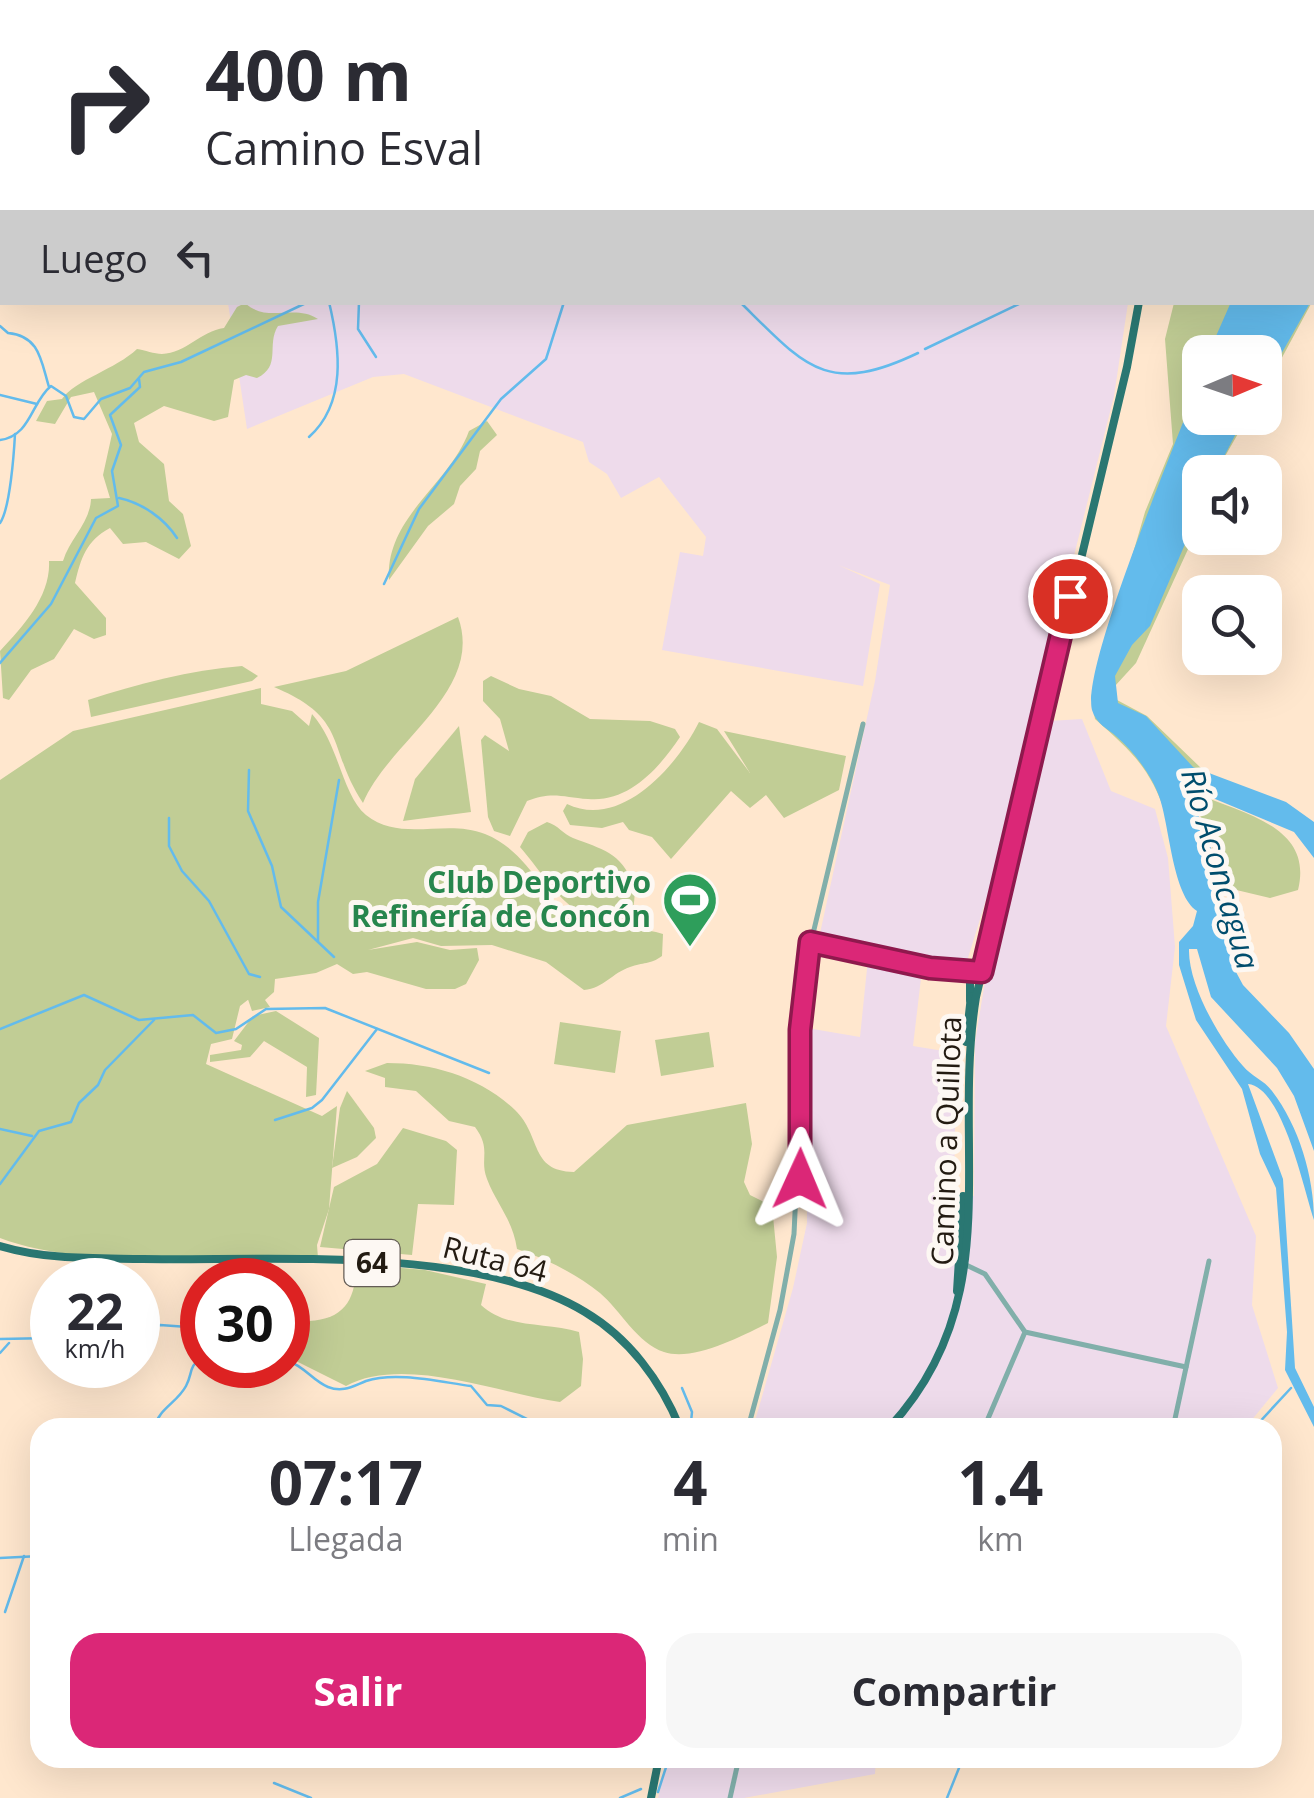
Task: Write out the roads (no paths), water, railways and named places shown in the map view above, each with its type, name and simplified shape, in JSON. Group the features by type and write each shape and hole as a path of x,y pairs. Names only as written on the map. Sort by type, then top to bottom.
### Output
{"main road":[{"name":"Camino a Quillota","path":"897,1418 919,1390 944,1344 965,1264 970,1055 984,941 1127,367 1137,305"},
{"name":"Camino a Quillota","path":"965,1264 970,1004 1029,763"},
{"path":"970,1004 970,983 958,972 974,963 984,941"},
{"name":"Ruta 64","path":"0,1246 66,1258 412,1264 528,1288 579,1308 616,1335 650,1372 675,1418"},
{"path":"649,1798 655,1768"}],"street":[{"path":"751,1418 783,1297 798,1208 800,1030 810,942 864,724"},
{"path":"810,942 958,972 979,972"},
{"path":"1175,1418 1208,1261"},
{"path":"965,1264 988,1277 1025,1332 1186,1367"},
{"path":"988,1418 1025,1332"},
{"path":"730,1798 738,1768"}],"water":[{"path":"1230,305 1309,305 1282,353 1282,335 1216,335"},
{"path":"1182,424 1182,435 1235,435 1225,455 1182,455 1182,551 1150,626 1132,645 1115,676 1118,703 1146,716 1193,767 1286,802 1314,822 1314,858 1294,832 1196,791 1190,794 1225,884 1221,910 1248,926 1234,943 1236,972 1243,985 1289,1033 1314,1069 1314,1151 1294,1096 1277,1068 1211,997 1197,949 1189,949 1194,979 1207,1011 1234,1055 1269,1087 1282,1105 1308,1170 1314,1220 1282,1121 1272,1102 1248,1084 1283,1179 1295,1368 1314,1407 1314,1427 1285,1370 1287,1332 1276,1188 1260,1154 1242,1089 1196,1020 1179,965 1179,942 1193,926 1197,911 1177,877 1153,782 1137,758 1099,722 1092,710 1101,647"}],"waterway":[{"path":"0,440 18,432 51,386 66,396 74,417 84,419 101,399 130,388 144,372 181,362 302,305"},
{"path":"309,437 330,408 335,391 338,356 330,305"},
{"path":"359,305 358,329 376,357"},
{"path":"384,584 419,509 501,399 546,359 563,305"},
{"path":"743,305 782,343 819,368 861,373 918,353"},
{"path":"925,349 1017,305"},
{"path":"0,326 27,339 38,351 49,387"},
{"path":"0,663 51,604 96,518 118,506 112,471 121,445 110,415 140,387 139,379"},
{"path":"0,395 37,404"},
{"path":"0,523 9,494 15,434"},
{"path":"119,498 152,512 177,538"},
{"path":"249,770 248,811 272,866 281,907 334,957"},
{"path":"318,941 318,902 339,780"},
{"path":"169,818 169,846 182,871 209,901 249,974 260,977"},
{"path":"0,1029 84,995 139,1020 193,1015 216,1033 236,1029 266,1009 325,1008 489,1073"},
{"path":"0,1184 39,1131 71,1122 79,1103 98,1085 105,1070 154,1020"},
{"path":"275,1120 312,1108 322,1100 377,1029"},
{"path":"0,1129 32,1136"},
{"path":"160,1325 180,1326"},
{"path":"0,1339 30,1338"},
{"path":"0,1353 9,1343"},
{"path":"310,1374 333,1389 391,1377 471,1386 487,1405 501,1406 525,1418"},
{"path":"159,1418 184,1388"},
{"path":"682,1388 691,1418"},
{"path":"1263,1418 1291,1388"},
{"path":"5,1612 24,1556"},
{"path":"0,1558 30,1556"},
{"path":"658,1792 666,1768"},
{"path":"947,1798 959,1768"},
{"path":"274,1783 311,1798"},
{"path":"620,1798 641,1789"}],"place":[{"name":"Club Deportivo Refinería de Concón","path":"690,949"}],"water label":[{"name":"Río Aconcagua","path":"1220,869"}]}
